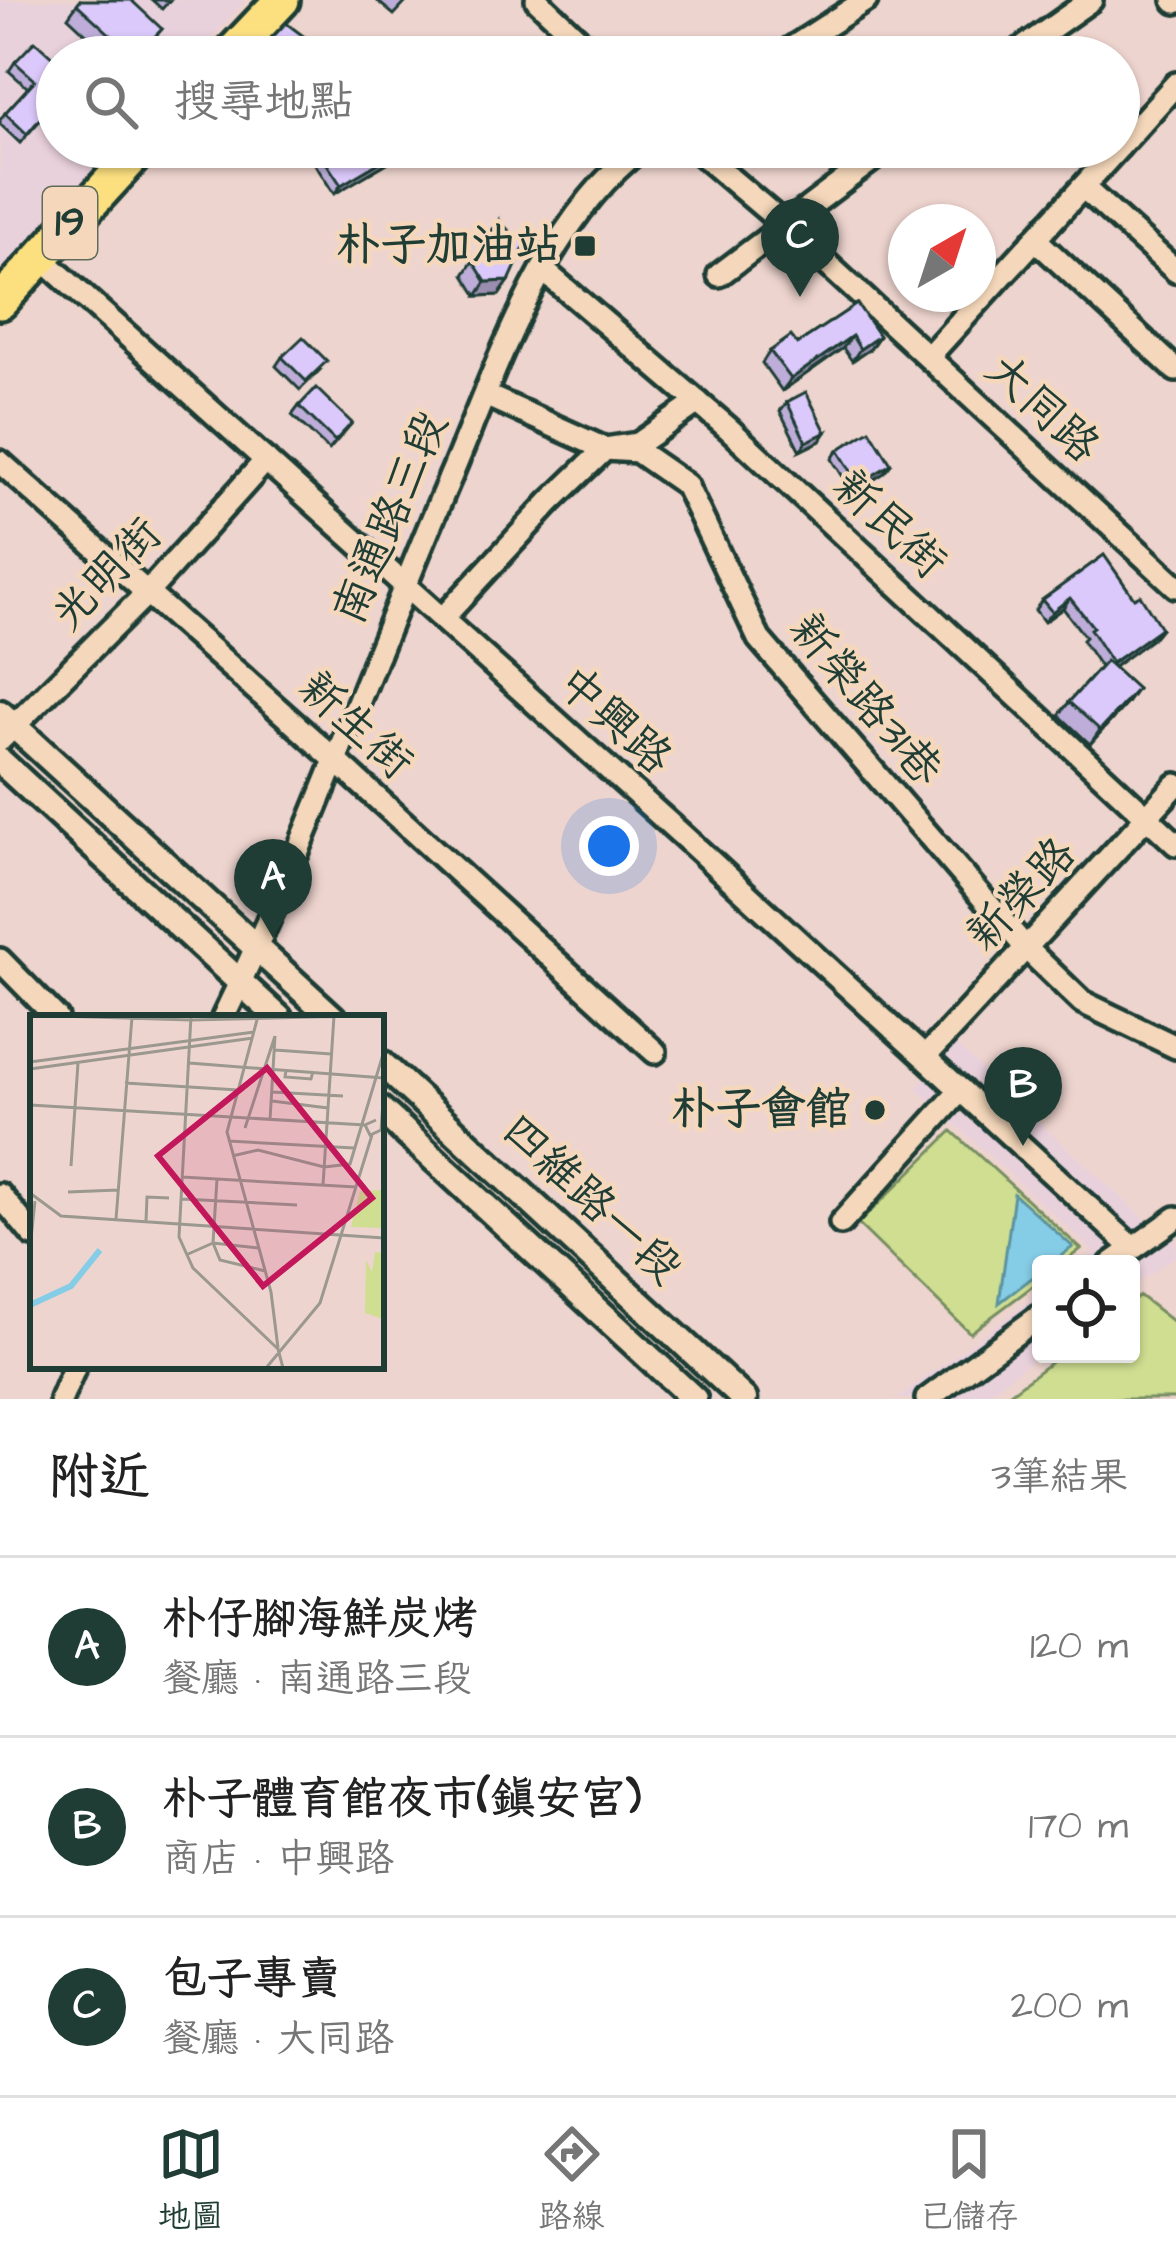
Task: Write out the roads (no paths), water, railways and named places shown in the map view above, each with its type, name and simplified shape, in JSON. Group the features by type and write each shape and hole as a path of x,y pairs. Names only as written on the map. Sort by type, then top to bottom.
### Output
{"main road":[{"path":"248,36 282,0"},
{"name":"19","path":"0,302 122,168"}],"street":[{"path":"537,0 574,36"},
{"path":"810,36 866,0"},
{"path":"1040,36 1091,0"},
{"path":"1140,124 1176,84"},
{"name":"南通路三段","path":"240,982 485,395 558,243 614,168"},
{"name":"大同路","path":"718,168 787,226 1176,586"},
{"path":"719,274 862,168"},
{"path":"928,357 1100,168"},
{"path":"1082,187 1176,271"},
{"path":"1035,239 1176,370"},
{"name":"中興路","path":"39,256 1133,1248"},
{"name":"新民街","path":"543,270 698,402 1176,844"},
{"name":"新榮路31巷","path":"485,395 605,449 637,451 686,485 759,639 1026,948 1082,1002 1176,1047"},
{"path":"442,619 605,449 638,444 698,402"},
{"name":"光明街","path":"4,726 147,593 266,460"},
{"name":"新生街","path":"0,462 334,758 655,1052"},
{"path":"4,726 330,1015"},
{"path":"0,761 277,1015"},
{"name":"新榮路","path":"925,1057 1176,785"},
{"path":"0,960 54,1015"},
{"path":"224,1015 240,982"},
{"name":"四維路一段","path":"384,1066 744,1399"},
{"path":"841,1223 961,1090"},
{"name":"四維路一段","path":"384,1113 694,1399"},
{"path":"0,1195 30,1231"},
{"path":"1123,1255 1176,1218"},
{"path":"927,1399 1032,1322"},
{"path":"61,1399 74,1369"}],"water":[{"path":"1014,1194 1073,1247 1062,1255 1032,1255 1032,1278 999,1303"}],"place":[{"name":"朴子加油站","path":"585,246"},
{"name":"包子專賣","path":"800,297"},
{"name":"朴仔腳海鮮炭烤","path":"273,938"},
{"name":"朴子會館","path":"875,1110"},
{"name":"朴子體育館夜市(鎮安宮)","path":"1023,1146"}]}
